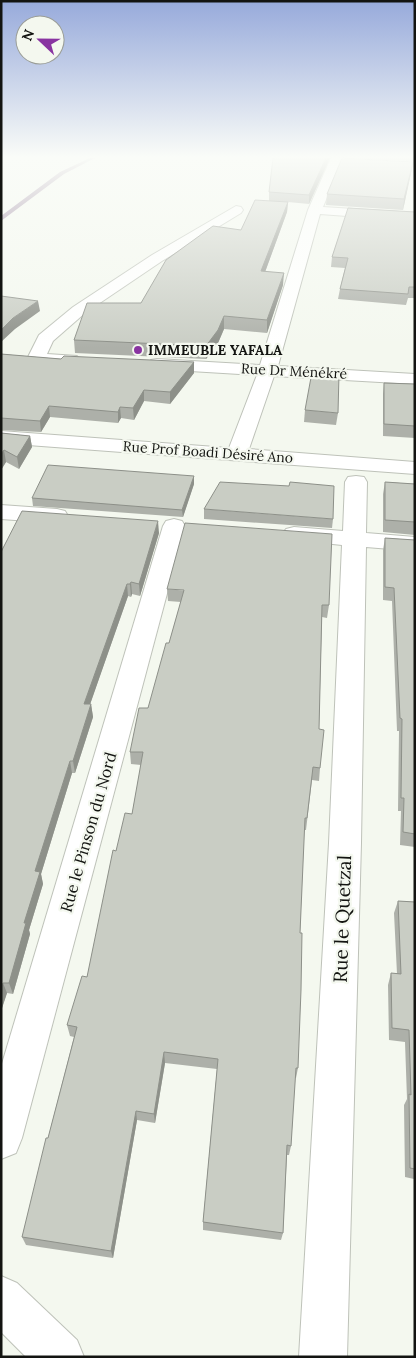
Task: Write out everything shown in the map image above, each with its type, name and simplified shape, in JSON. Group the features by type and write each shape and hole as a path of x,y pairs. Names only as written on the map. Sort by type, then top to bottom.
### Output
{"street":[{"path":"84,361 36,358 45,339 79,310 157,258 217,221"},
{"path":"237,454 268,369 312,221"},
{"name":"Rue Dr Ménékré","path":"142,364 268,369 415,379"},
{"name":"Rue Prof Boadi Désiré Ano","path":"1,437 415,468"},
{"name":"Rue le Quetzal","path":"323,1357 345,843 356,482"},
{"path":"1,512 78,518"},
{"name":"Rue le Pinson du Nord","path":"1,1138 174,526"},
{"path":"268,533 415,544"},
{"path":"1,1299 60,1357"}],"building":[{"path":"245,221 280,221 261,271 284,273 267,320 224,316 218,330 206,346 74,340 87,303 141,303 166,260 213,226 241,230"},
{"path":"344,221 415,221 415,287 409,287 408,294 340,289 348,258 332,257"},
{"path":"1,296 38,301 13,318 1,330"},
{"path":"1,354 61,359 64,356 194,362 170,392 144,390 133,408 120,407 118,412 49,406 40,421 1,418"},
{"path":"312,372 339,374 338,413 305,410"},
{"path":"384,383 415,384 415,426 384,424"},
{"path":"1,433 30,436 17,457 4,450 1,454"},
{"path":"48,465 194,476 182,510 32,498"},
{"path":"220,482 289,486 290,482 334,486 333,519 204,509"},
{"path":"385,482 415,484 415,522 385,520"},
{"path":"22,511 158,521 139,584 131,582 127,584 84,704 91,704 73,761 70,761 35,871 40,872 24,923 26,923 9,983 3,983 1,988 1,552"},
{"path":"185,523 332,534 329,605 322,605 319,729 324,730 320,768 313,767 307,818 305,818 300,933 302,933 298,1068 296,1068 291,1146 287,1145 283,1233 203,1222 218,1059 164,1052 154,1114 136,1111 111,1251 22,1237 46,1138 48,1138 77,1027 67,1025 82,976 87,977 113,850 116,851 125,813 132,814 143,752 130,752 139,708 148,708 166,643 169,643 184,590 167,589"},
{"path":"385,538 415,540 415,834 403,832 404,798 401,798 402,719 400,718 394,588 385,587"},
{"path":"398,901 415,902 415,1169 410,1168 409,1094 411,1095 409,1030 392,1028 391,973 401,974"}],"place":[{"name":"IMMEUBLE YAFALA","path":"138,350"}]}
